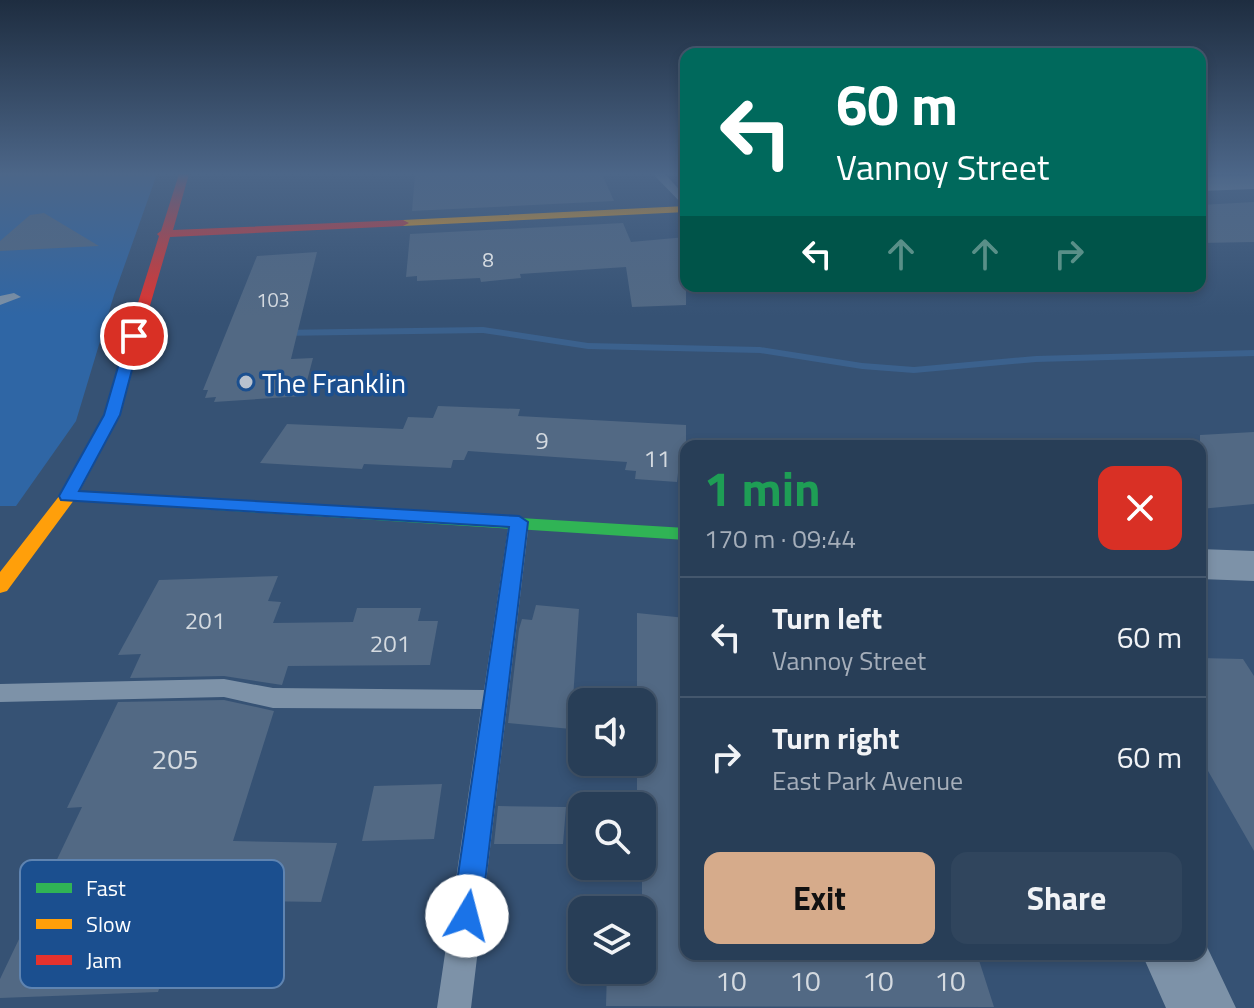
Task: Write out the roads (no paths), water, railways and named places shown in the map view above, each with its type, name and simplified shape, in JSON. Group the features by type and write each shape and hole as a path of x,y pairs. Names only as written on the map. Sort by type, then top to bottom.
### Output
{"street":[{"path":"0,586 68,496 112,415 168,221"},
{"path":"163,234 405,221"},
{"path":"68,496 680,534"},
{"path":"1206,564 1254,566"},
{"path":"1179,960 1201,1008"}],"lane":[{"path":"454,1008 519,522"},
{"path":"0,693 224,688 273,698 496,700"}],"waterway":[{"path":"278,333 483,330 588,346 760,350 862,366 914,370 1036,359 1254,353"}],"place":[{"name":"The Franklin","path":"246,382"}]}
